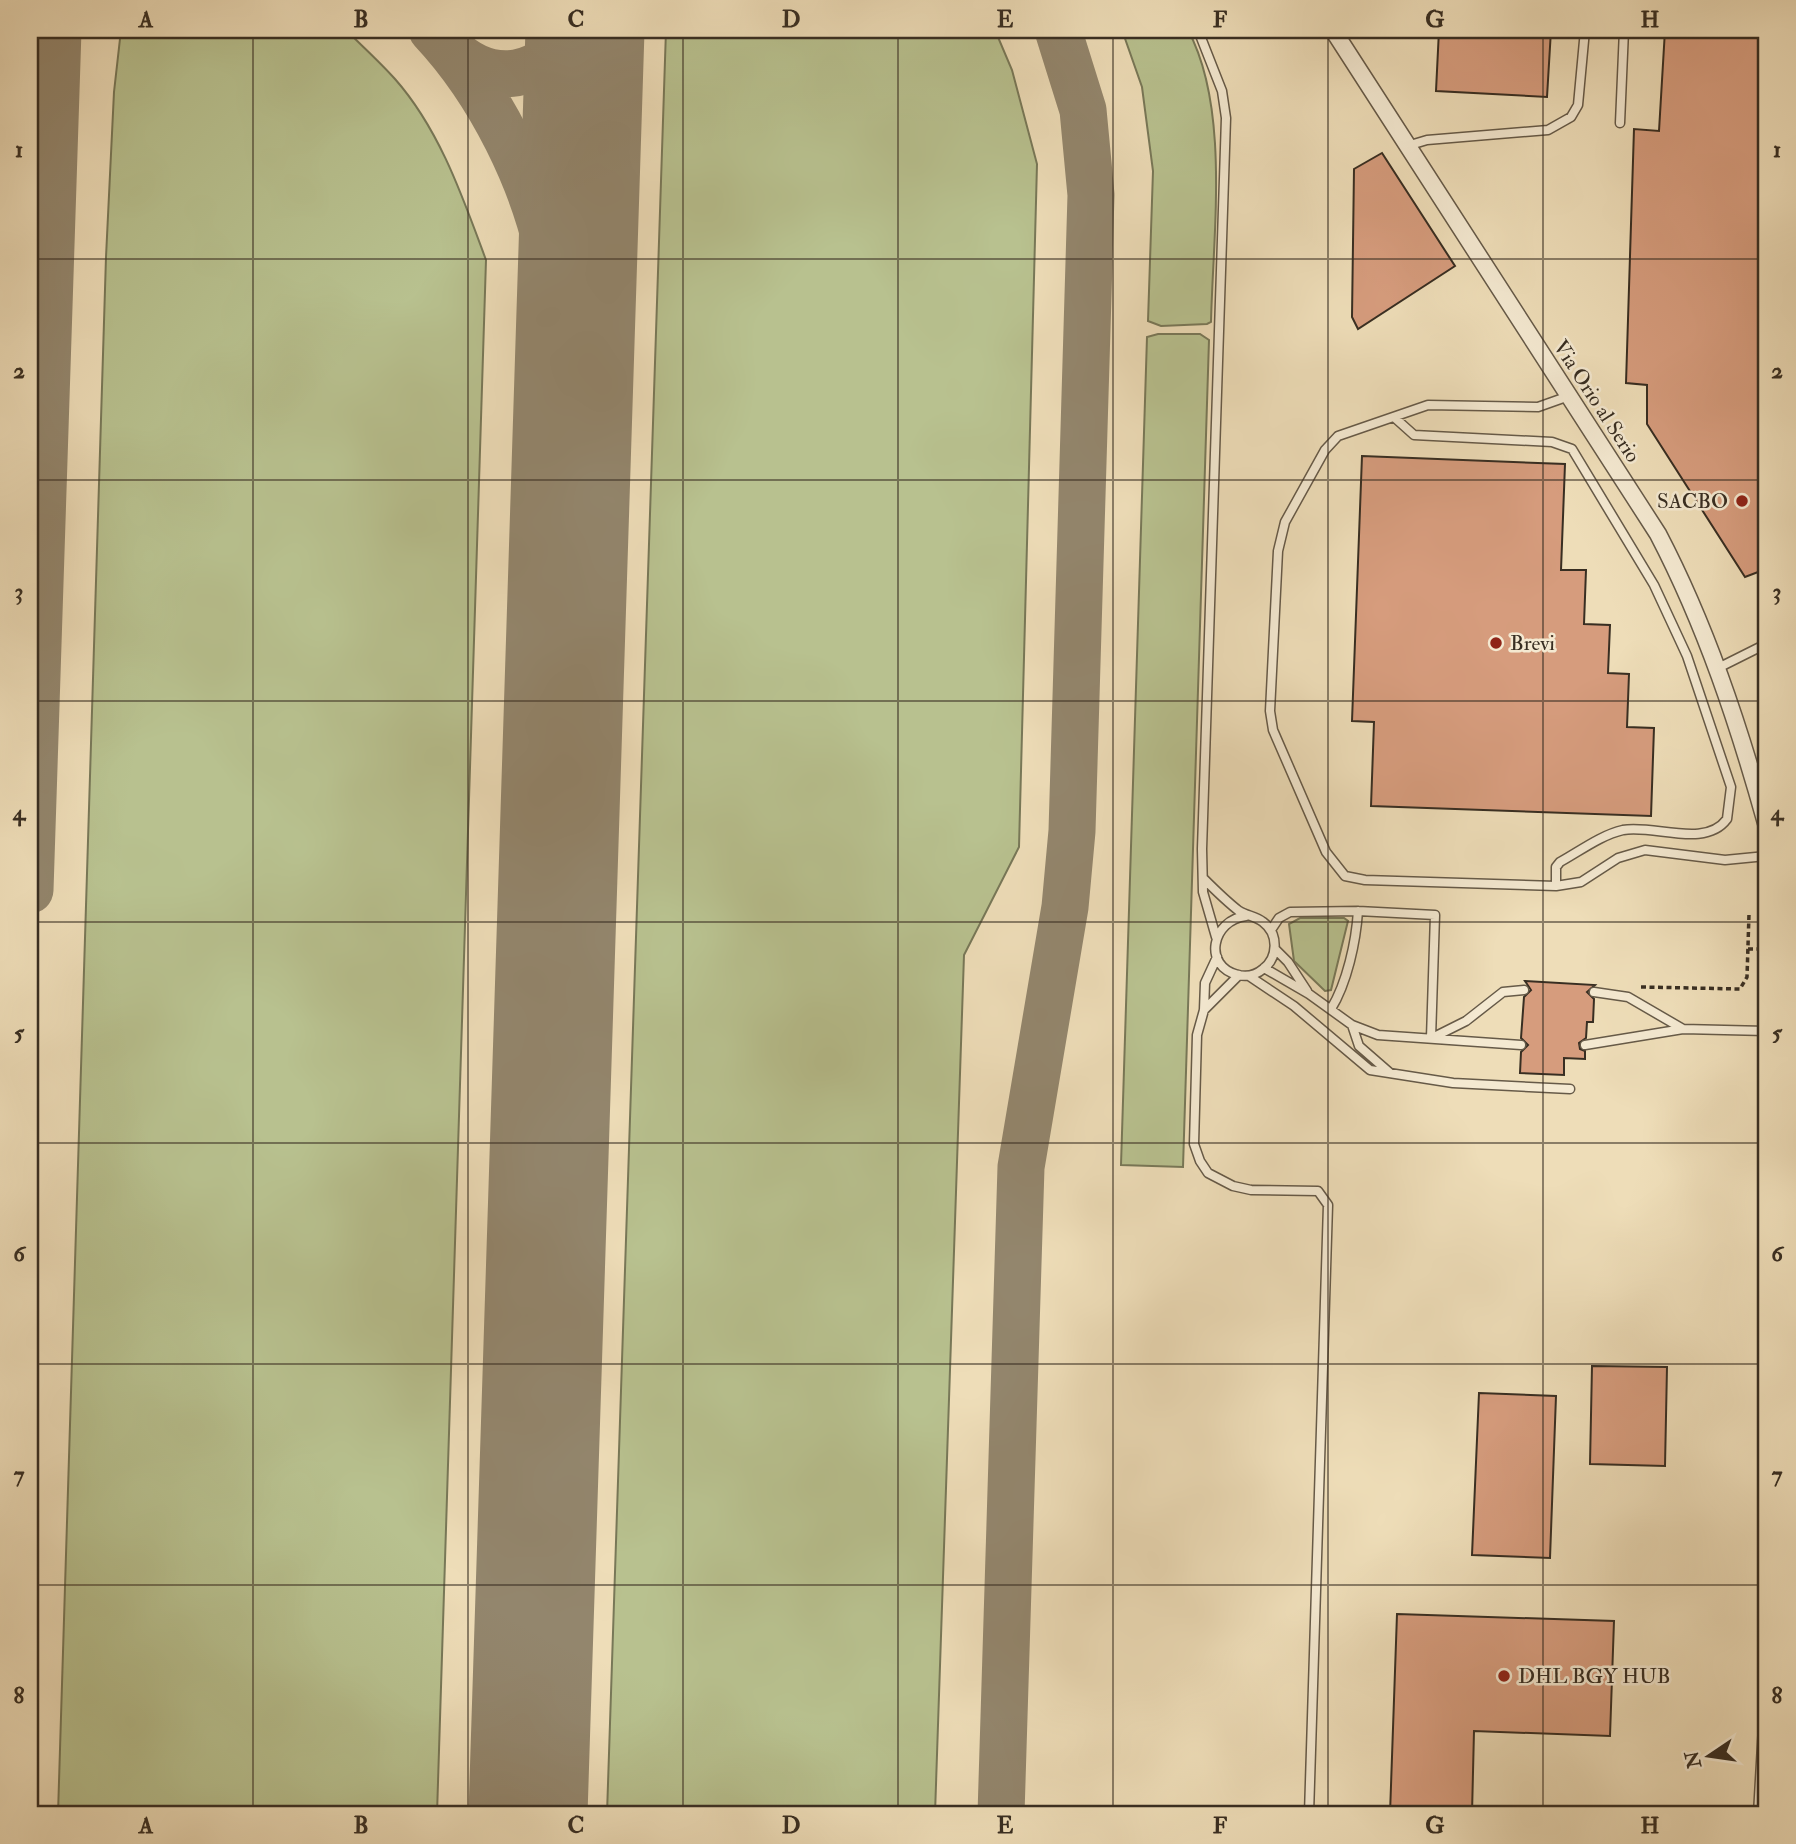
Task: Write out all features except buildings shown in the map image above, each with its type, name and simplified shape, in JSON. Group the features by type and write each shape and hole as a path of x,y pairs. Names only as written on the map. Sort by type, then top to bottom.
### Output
{"street":[{"name":"Via Orio al Serio","path":"1333,30 1658,534 1678,573 1718,668 1766,823"}],"lane":[{"path":"1198,30 1222,91 1226,118 1203,878 1203,892 1216,937 1217,957 1205,983 1204,1010 1197,1035 1194,1144 1208,1173 1233,1186 1251,1190 1318,1191 1328,1205 1309,1814"},
{"path":"1407,146 1427,140 1548,130 1571,117 1577,105 1585,30"},
{"path":"1620,123 1623,30"},
{"path":"1569,396 1538,407 1428,405 1338,436 1325,450 1285,522 1278,551 1270,711 1273,730 1326,852 1345,876 1365,880 1556,886 1581,882 1618,858 1645,850 1725,860 1766,856"},
{"path":"1395,418 1414,435 1552,442 1572,449 1654,585 1687,656 1731,787 1727,819 1714,830 1685,834 1642,828 1609,834 1560,862 1556,867 1556,886"},
{"path":"1718,668 1766,644"},
{"path":"1203,878 1246,916 1264,923 1271,930 1275,949 1272,959 1264,968 1249,976"},
{"path":"1271,930 1279,918 1290,912 1358,911 1435,915 1431,1038"},
{"path":"1331,1009 1346,968 1358,911"},
{"path":"1216,937 1228,921 1246,916"},
{"path":"1275,949 1288,962 1309,994"},
{"path":"1217,957 1222,965 1239,975 1249,976 1294,1006 1357,1063 1370,1070 1453,1083 1570,1089"},
{"path":"1264,968 1309,994 1352,1025 1378,1035 1521,1045"},
{"path":"1204,1010 1239,975"},
{"path":"1431,1038 1457,1027 1503,992 1524,990"},
{"path":"1594,992 1628,997 1683,1029"},
{"path":"1352,1025 1359,1046 1392,1075"},
{"path":"1586,1045 1683,1029 1766,1031"},
{"path":"1758,1814 1766,1675"}],"path":[{"path":"1641,987 1736,990 1747,977 1749,914"},
{"path":"1748,949 1766,949"},
{"path":"1639,993 1642,978"}],"green space":[{"path":"121,30 346,30 395,79 425,120 449,165 486,260 437,1814 58,1814 106,257 114,92"},
{"path":"666,30 995,30 1012,70 1037,164 1019,847 964,955 935,1814 607,1814"},
{"path":"1122,30 1188,30 1201,61 1210,96 1216,172 1211,322 1207,324 1161,326 1148,321 1153,171 1142,87"},
{"path":"1158,334 1200,334 1209,340 1183,1167 1121,1165 1147,337"},
{"path":"1300,918 1344,918 1348,921 1331,990 1325,991 1294,961 1289,924"}],"taxiway":[{"path":"30,890 58,30"},
{"path":"432,30 473,81 491,110 522,171 534,202 555,284 573,415"},
{"path":"450,49 466,62 483,70 516,73 547,59 561,47 573,30"},
{"path":"1001,1814 1021,1167 1065,907 1072,831 1091,195 1083,110 1058,30"}],"runway":[{"path":"528,1814 585,30"}],"place":[{"name":"SACBO","path":"1742,501"},
{"name":"Brevi","path":"1496,643"},
{"name":"DHL BGY HUB","path":"1504,1676"}]}
